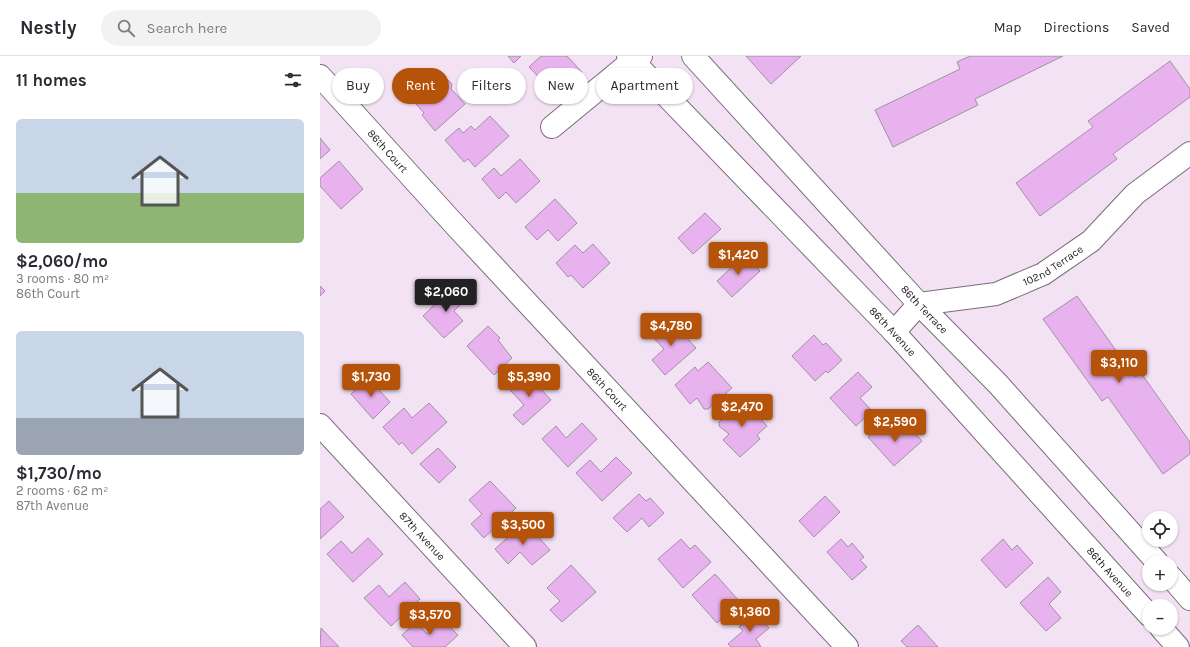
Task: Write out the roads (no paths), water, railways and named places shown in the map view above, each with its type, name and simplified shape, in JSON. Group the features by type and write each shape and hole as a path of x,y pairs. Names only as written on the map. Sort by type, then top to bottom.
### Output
{"street":[{"name":"86th Terrace","path":"693,56 919,304 998,384 1151,555"},
{"path":"552,127 634,58"},
{"name":"86th Avenue","path":"634,58 894,332 1142,607"},
{"name":"86th Court","path":"320,76 466,237 847,647"},
{"name":"102nd Terrace","path":"919,304 996,294 1043,274 1091,241 1136,194 1190,153"},
{"path":"894,332 919,304"},
{"name":"87th Avenue","path":"320,425 525,647"},
{"path":"1178,585 1190,598"},
{"path":"1167,635 1178,647"}]}
